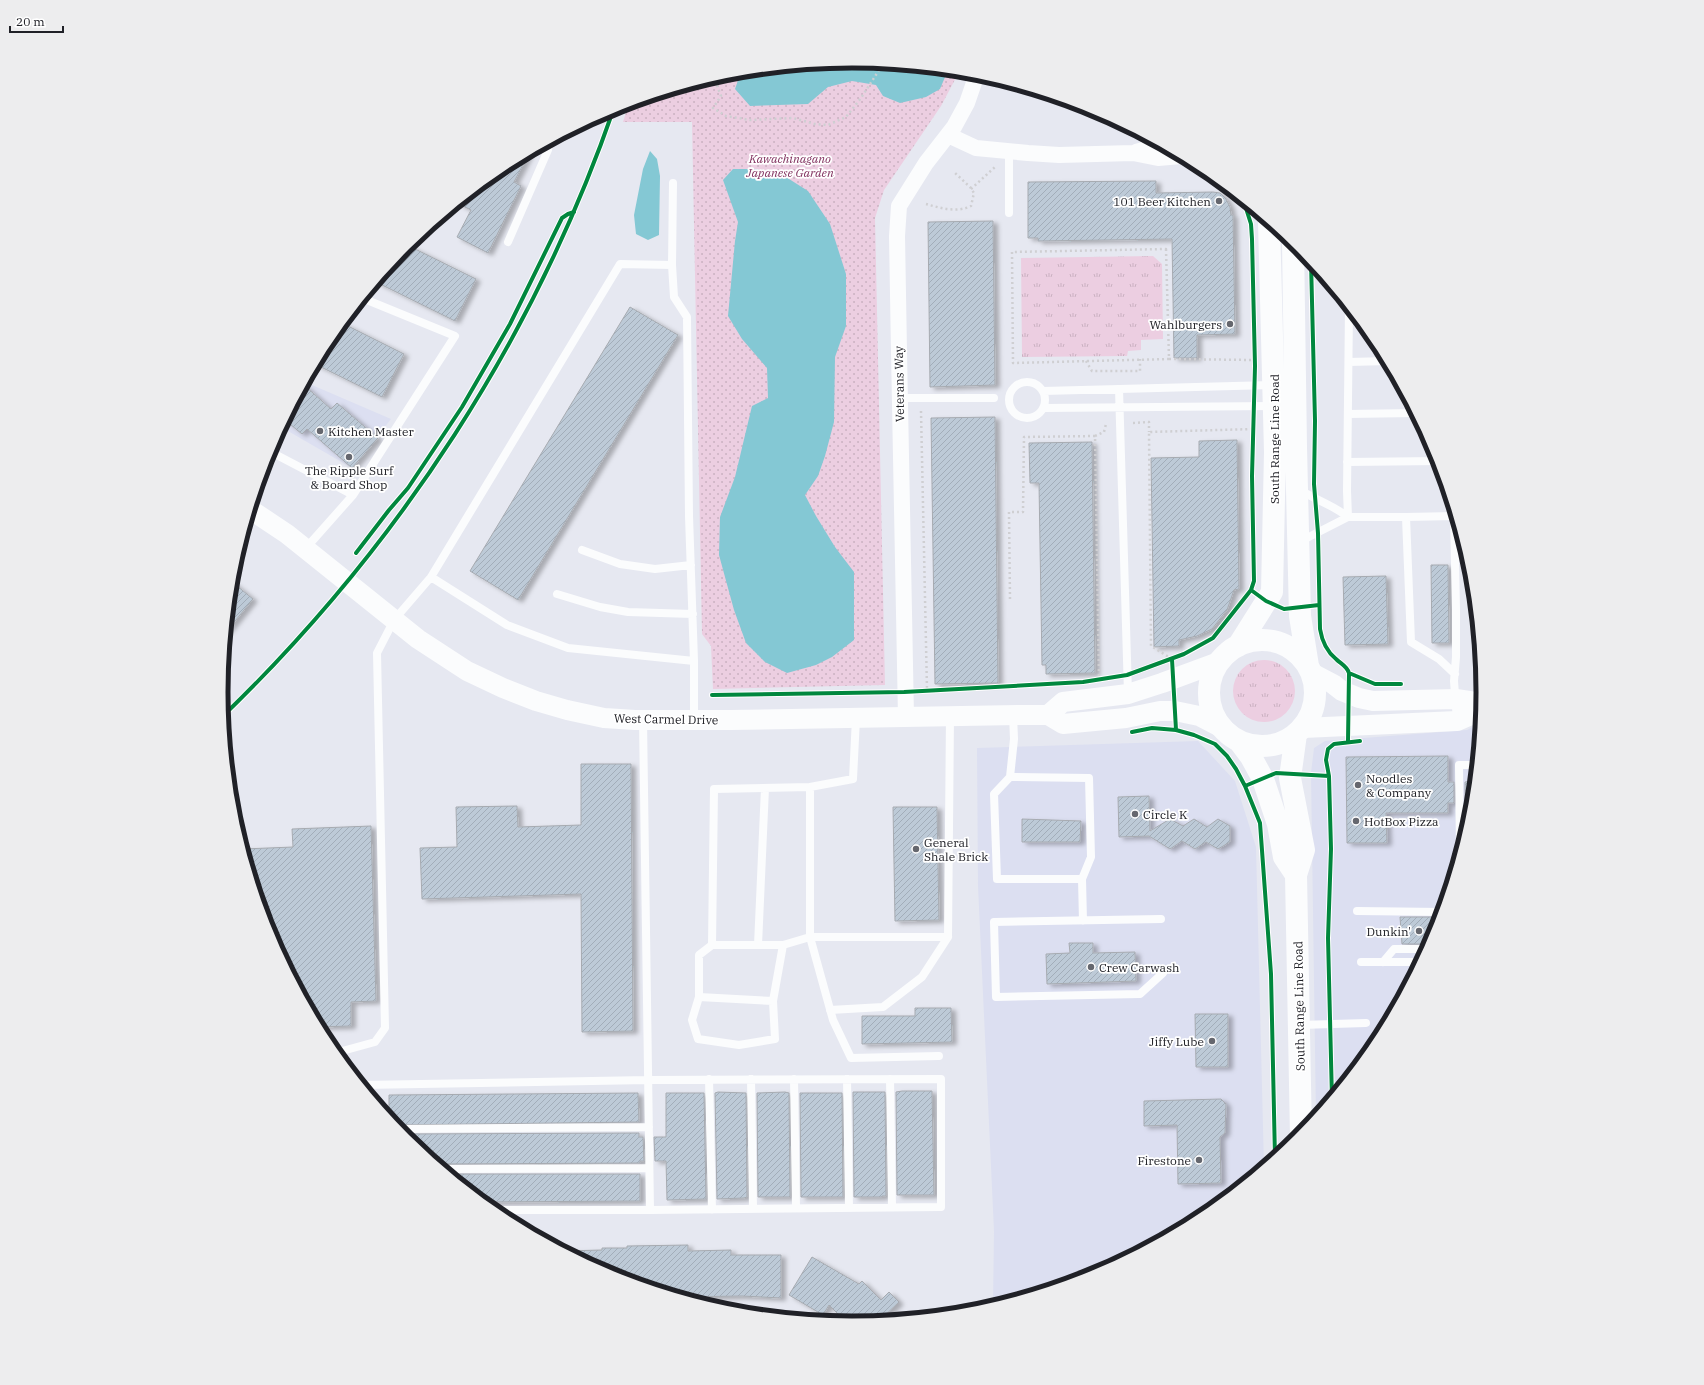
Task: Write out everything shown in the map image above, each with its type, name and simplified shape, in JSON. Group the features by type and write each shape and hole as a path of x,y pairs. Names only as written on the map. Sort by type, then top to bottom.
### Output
{"main road":[{"name":"South Range Line Road","path":"1238,646 1272,592 1275,452 1264,395 1269,228"},
{"name":"South Range Line Road","path":"1293,250 1300,616 1310,670"},
{"path":"1231,735 1253,745 1268,746 1283,742 1299,731 1310,716 1315,702 1315,688 1310,670 1298,654 1284,645 1274,642 1253,641 1238,646 1219,662 1211,678 1209,697 1214,714 1231,735 1251,757 1263,778 1278,824 1284,857 1296,875"},
{"name":"South Range Line Road","path":"1299,731 1290,778 1304,850 1296,875 1301,1127"}],"street":[{"name":"Veterans Way","path":"906,717 904,692 897,236 899,206 926,163 948,135 967,103 975,80"},
{"path":"948,135 976,148 1059,155 1133,153 1158,158 1172,157"},
{"path":"1133,153 1155,147"},
{"name":"West Carmel Drive","path":"255,513 287,534 418,639 467,671 503,688 536,701 567,710 604,718 643,720 1048,716 1063,724 1126,718 1160,710 1174,710 1199,716 1231,735"},
{"path":"1048,716 1063,702 1127,684 1173,679 1219,662"},
{"path":"1310,670 1342,691 1359,698 1373,701 1456,699 1476,702"},
{"path":"1299,731 1457,721 1475,713"}],"lane":[{"path":"508,242 548,147"},
{"path":"1008,151 1009,213"},
{"path":"674,184 672,265 674,297 687,316 687,423 693,614 694,720"},
{"path":"342,1051 375,1042 385,1028 377,653 394,620 431,578 620,264 672,265"},
{"path":"305,549 353,495 455,336 367,300"},
{"path":"1348,517 1347,462 1349,315"},
{"path":"1349,362 1381,361"},
{"path":"1031,382 1037,384 1043,391 1046,400 1044,408 1038,416 1026,418 1015,413 1009,403 1011,391 1020,384 1031,382"},
{"path":"1043,391 1119,389 1264,395"},
{"path":"1119,389 1127,684"},
{"path":"1044,408 1120,408 1264,395"},
{"path":"900,398 994,398"},
{"path":"1348,414 1410,413"},
{"path":"275,454 353,495"},
{"path":"1347,462 1432,461"},
{"path":"1297,488 1314,499 1337,508 1348,517"},
{"path":"1298,542 1348,517 1450,516"},
{"path":"1406,517 1411,642 1439,660 1455,674"},
{"path":"1455,532 1455,674 1457,721"},
{"path":"582,550 620,564 655,569 691,565"},
{"path":"431,578 507,625 568,648 694,661"},
{"path":"557,594 600,607 628,612 693,614"},
{"path":"1013,716 1014,739 1010,777 994,794 997,879 1082,879"},
{"path":"830,1010 883,1007 922,977 948,937 950,717"},
{"path":"712,945 714,789 810,787 853,778 856,718"},
{"path":"643,720 650,1210"},
{"path":"1460,835 1459,765 1472,765"},
{"path":"1010,777 1089,778 1091,857 1082,879 1083,921"},
{"path":"810,787 810,937 833,1020 851,1058 939,1056"},
{"path":"758,945 765,788"},
{"path":"1357,911 1436,912"},
{"path":"1161,919 994,922 996,996 1140,994 1163,973"},
{"path":"783,945 773,1001 775,1039 739,1045 698,1039 692,1020 699,997 699,955 712,945 783,945 810,937 948,937"},
{"path":"1383,962 1394,949 1421,949"},
{"path":"1361,962 1415,962"},
{"path":"699,997 773,1001"},
{"path":"1299,1024 1366,1023"},
{"path":"709,1079 712,1210"},
{"path":"366,1084 709,1079 941,1079 941,1207 712,1210 502,1210"},
{"path":"750,1079 753,1209"},
{"path":"794,1079 796,1208"},
{"path":"847,1079 849,1208"},
{"path":"890,1079 892,1207"},
{"path":"405,1129 649,1127"},
{"path":"449,1169 649,1168"}],"path":[{"path":"716,83 721,96 714,108 726,116 750,120 793,118 815,124 828,125 846,117 861,98 880,69"},
{"path":"972,189 995,167"},
{"path":"926,204 940,208 965,209 971,206 974,192 954,172"},
{"path":"1169,359 1166,249 1012,252 1013,363 1140,359 1254,360"},
{"path":"1254,352 1254,360 1264,395 1254,430 1254,437"},
{"path":"1086,361 1092,371 1140,371 1140,359"},
{"path":"921,410 927,690"},
{"path":"1132,423 1149,422 1151,646 1172,659"},
{"path":"1010,599 1009,512 1023,512 1024,437 1095,436 1104,432 1106,424"},
{"path":"1149,432 1254,430"},
{"path":"1095,436 1099,679"},
{"path":"1165,661 1178,656"},
{"path":"1172,659 1173,679"},
{"path":"1091,681 1099,679 1127,684"},
{"path":"904,692 935,690"}],"shaded area":[{"path":"309,384 391,419 352,468 286,430"},
{"path":"1475,726 1471,774 1465,814 1443,893 1429,931 1412,969 1393,1005 1347,1073 1316,1111 1311,773 1314,748 1325,741 1467,730"},
{"path":"1198,741 1235,781 1256,847 1264,1162 1199,1212 1128,1253 1053,1284 993,1301 994,1231 978,886 977,748"}],"green space":[{"name":"Kawachinagano Japanese Garden","path":"852,68 893,69 956,77 941,106 884,190 875,218 885,685 713,689 711,646 702,634 692,122 623,122 627,111 651,101 690,89 770,73 811,69"},
{"path":"1153,256 1162,264 1163,339 1141,340 1141,350 1128,351 1127,356 1022,357 1021,258"},
{"path":"1264,660 1276,662 1286,669 1293,679 1295,691 1293,703 1286,713 1276,720 1264,722 1252,720 1242,713 1235,703 1233,691 1235,679 1242,669 1252,662"}],"water":[{"path":"811,69 893,69 946,75 940,89 926,97 900,103 883,96 876,85 852,81 828,87 808,104 750,106 735,89 739,78 770,73"},
{"path":"650,151 657,159 660,176 659,235 648,240 636,234 634,215 643,169"},
{"path":"733,169 752,169 778,172 808,191 830,224 846,274 846,326 835,357 834,422 818,476 805,495 835,547 854,572 854,640 832,657 816,665 787,673 765,662 746,643 734,610 719,555 720,517 735,477 752,406 768,398 767,368 742,339 728,316 738,222 723,180"}],"building":[{"path":"525,161 514,182 521,186 488,253 457,237 471,210 462,205 505,173"},
{"path":"1156,181 1156,193 1220,193 1226,199 1230,207 1231,215 1233,215 1235,334 1197,335 1197,358 1174,358 1172,239 1038,241 1038,238 1028,238 1028,182"},
{"path":"993,221 995,385 930,387 928,222"},
{"path":"413,248 476,279 455,321 380,284"},
{"path":"630,307 678,335 518,600 470,571"},
{"path":"347,326 404,354 382,397 320,366"},
{"path":"307,388 331,409 337,403 378,438 352,468 307,429 302,434 289,423"},
{"path":"995,417 998,683 935,684 931,418"},
{"path":"1237,440 1239,589 1234,590 1227,610 1212,629 1197,636 1179,640 1179,646 1154,647 1151,458 1199,457 1199,441"},
{"path":"1092,442 1095,673 1046,674 1046,665 1042,665 1039,483 1030,483 1029,443"},
{"path":"1431,565 1448,565 1449,643 1432,643"},
{"path":"1386,576 1388,644 1345,645 1343,577"},
{"path":"237,586 253,599 232,625"},
{"path":"1448,756 1448,782 1454,782 1454,803 1448,803 1448,813 1386,813 1387,843 1347,843 1346,757"},
{"path":"581,764 631,764 633,1031 582,1032 581,894 422,899 420,848 457,847 456,807 517,806 518,827 581,825"},
{"path":"1470,781 1467,803 1465,803 1465,782"},
{"path":"1149,796 1150,831 1170,819 1183,826 1194,819 1207,827 1218,819 1230,826 1230,842 1218,849 1206,842 1195,849 1182,841 1170,849 1149,836 1119,837 1118,797"},
{"name":"General Shale Brick","path":"893,807 937,807 939,920 895,921"},
{"path":"1022,819 1081,821 1080,842 1022,842"},
{"path":"371,826 376,1001 351,1002 351,1026 325,1027 311,1005 292,969 275,931 249,854 248,849 293,847 292,829"},
{"name":"Dunkin'","path":"1400,917 1434,917 1423,944 1402,944"},
{"name":"Crew Carwash","path":"1069,943 1093,943 1093,953 1135,952 1136,981 1047,984 1046,954 1070,953"},
{"path":"915,1008 951,1008 952,1042 862,1044 862,1016 915,1016"},
{"name":"Jiffy Lube","path":"1195,1014 1228,1014 1228,1067 1196,1067"},
{"path":"932,1091 934,1195 897,1195 896,1092"},
{"path":"853,1092 885,1092 886,1196 854,1197"},
{"path":"638,1093 639,1122 402,1125 389,1112 389,1095"},
{"path":"666,1093 704,1093 706,1199 667,1200 666,1161 655,1161 654,1137 666,1137"},
{"path":"715,1093 746,1093 747,1197 744,1198 717,1199"},
{"path":"757,1093 789,1093 790,1197 758,1197"},
{"path":"800,1093 842,1093 843,1197 801,1197"},
{"name":"Firestone","path":"1221,1099 1226,1104 1225,1133 1220,1137 1221,1183 1178,1184 1177,1125 1144,1126 1144,1101"},
{"path":"639,1133 639,1137 643,1137 644,1161 640,1161 640,1163 442,1164 410,1134"},
{"path":"455,1174 640,1174 640,1201 491,1202"},
{"path":"688,1245 688,1251 731,1250 731,1255 781,1255 781,1298 690,1296 670,1290 670,1288 664,1288 651,1284 572,1251 602,1250 602,1248 627,1248 627,1246"},
{"path":"812,1257 859,1284 862,1281 881,1300 889,1292 899,1302 884,1316 841,1317 829,1305 823,1315 789,1295"}],"cycle path":[{"path":"228,710 287,651 347,582 403,510 454,435 502,357 544,277 581,193 610,117"},
{"path":"712,695 904,692 1083,682 1127,675 1184,654 1213,638 1251,590 1254,581 1252,476 1255,366 1252,239 1251,224 1246,208"},
{"path":"356,553 408,488 462,407 510,324 562,218 574,212"},
{"path":"1311,269 1315,421 1314,484 1318,533 1320,629 1323,642 1327,649 1349,673 1375,684 1401,684"},
{"path":"1251,590 1266,601 1284,609 1319,605"},
{"path":"1172,659 1176,730"},
{"path":"1348,741 1349,673"},
{"path":"1132,732 1152,728 1176,730 1194,735 1215,744 1227,756 1236,769 1245,786 1260,823 1271,974 1275,1152"},
{"path":"1332,1092 1328,938 1331,849 1329,776 1326,760 1328,749 1334,744 1360,741"},
{"path":"1245,786 1276,773 1329,776"}],"place":[{"name":"101 Beer Kitchen","path":"1219,201"},
{"name":"Wahlburgers","path":"1230,324"},
{"name":"Kitchen Master","path":"320,431"},
{"name":"The Ripple Surf & Board Shop","path":"349,457"},
{"name":"Noodles & Company","path":"1358,785"},
{"name":"Circle K","path":"1135,814"},
{"name":"HotBox Pizza","path":"1356,821"},
{"name":"General Shale Brick","path":"916,849"},
{"name":"Dunkin'","path":"1419,931"},
{"name":"Crew Carwash","path":"1091,967"},
{"name":"Jiffy Lube","path":"1212,1041"},
{"name":"Firestone","path":"1199,1160"}]}
